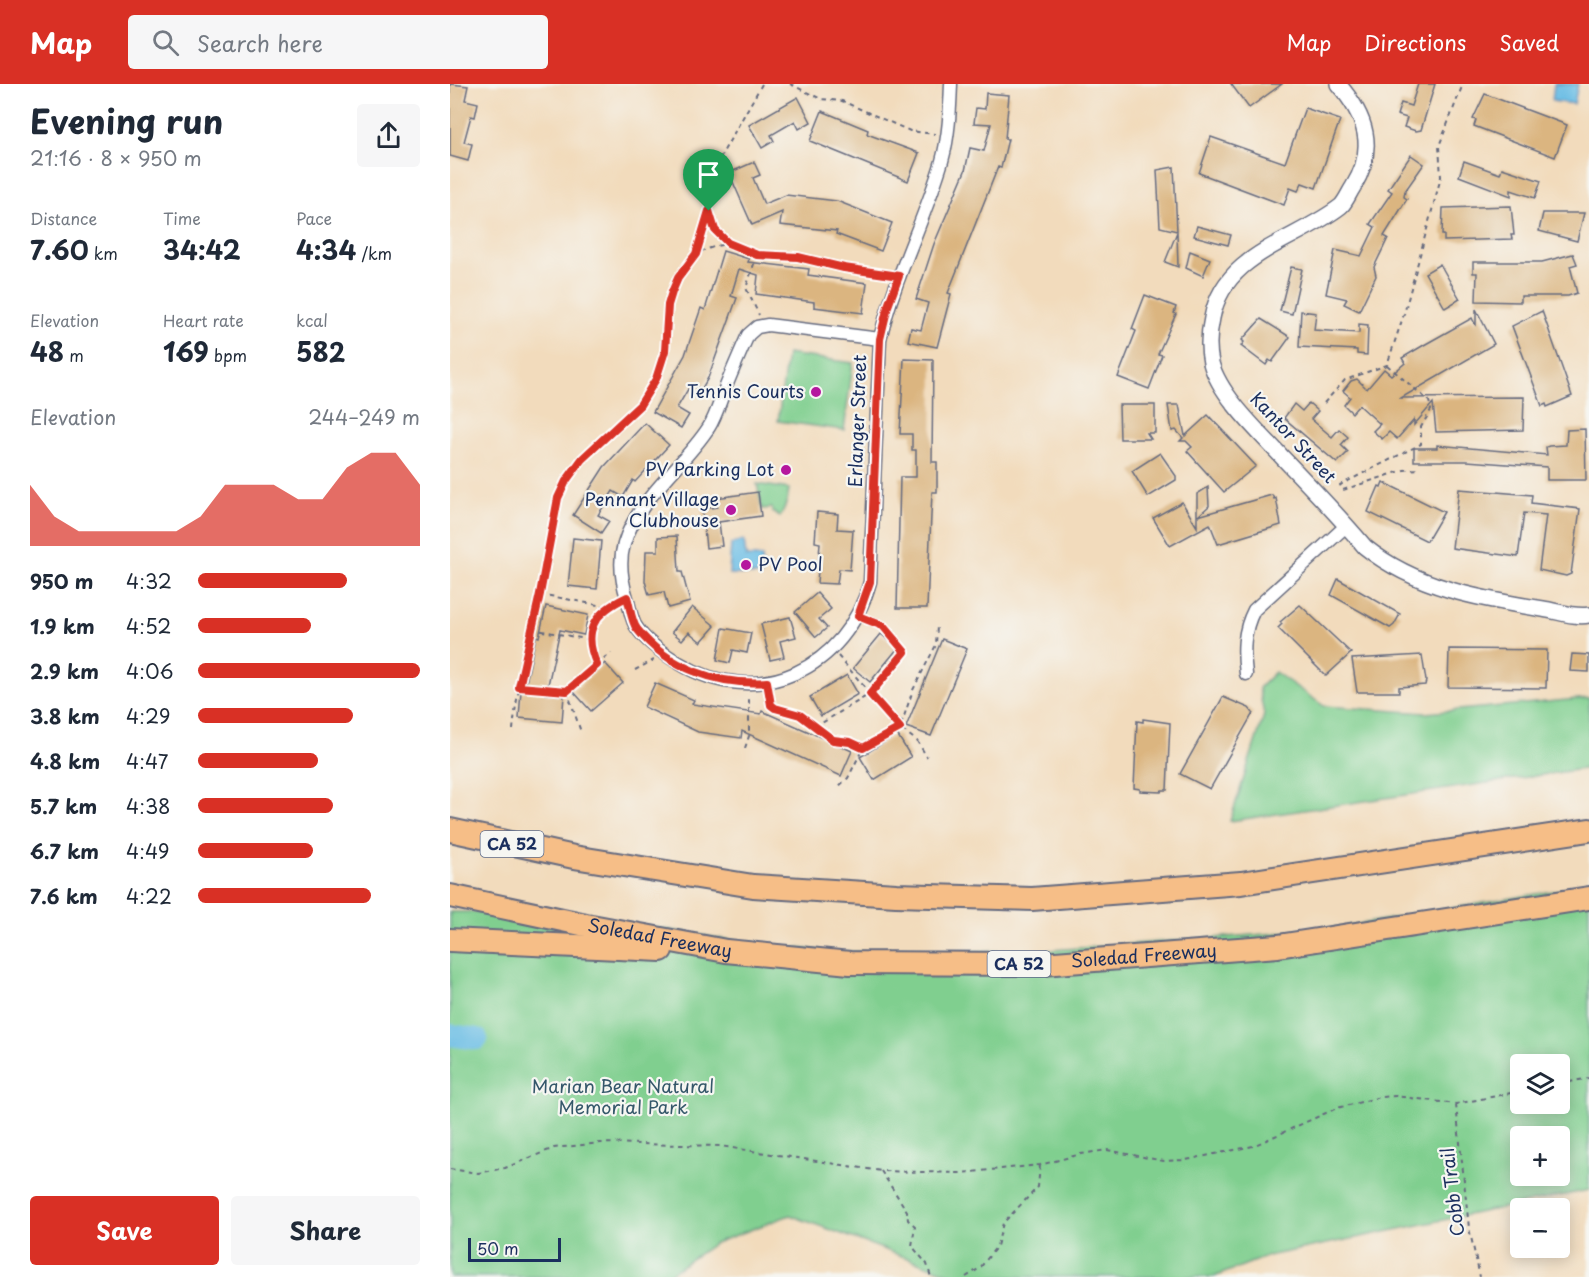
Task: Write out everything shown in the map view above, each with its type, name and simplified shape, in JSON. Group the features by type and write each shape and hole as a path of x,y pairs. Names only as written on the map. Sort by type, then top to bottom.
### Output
{"highway":[{"path":"450,819 574,857"},
{"name":"CA 52","path":"450,830 574,857 753,885 896,895 1032,899 1241,883 1589,830"},
{"name":"Soledad Freeway","path":"450,896 586,925 726,951 850,963 1042,964 1278,946 1589,898"},
{"path":"450,940 617,949 726,951"}],"street":[{"name":"Erlanger Street","path":"764,326 757,327 748,335 711,425 644,508 624,545 622,581 636,627 665,654 695,673 729,682 767,682 783,679 814,664 832,650 858,616 870,582 880,339 888,306 942,160 947,136 951,84"},
{"name":"Kantor Street","path":"1338,84 1356,104 1365,137 1366,158 1357,181 1342,205 1253,257 1236,270 1219,295 1209,330 1211,364 1235,406 1365,547 1381,560 1447,590 1587,616"},
{"path":"764,326 880,339"},
{"path":"1246,674 1243,648 1247,622 1254,610 1347,525"}],"path":[{"path":"513,730 519,687 554,518 566,481 582,459 640,405 656,379 665,351 668,305 678,278 696,254 709,211 711,180 722,154 762,84"},
{"path":"790,84 821,99 842,101 910,131 947,136"},
{"path":"1387,365 1404,314 1441,177 1439,146 1463,84"},
{"path":"709,211 715,230 728,243 757,255 798,257 844,268 899,276"},
{"path":"696,254 728,243"},
{"path":"757,255 746,288 764,326"},
{"path":"1324,403 1345,380 1387,365"},
{"path":"1387,365 1429,401 1431,410 1421,427 1421,444 1340,485 1342,490 1404,470 1419,469"},
{"path":"540,594 608,607"},
{"path":"597,665 591,640 596,618 608,607 627,597"},
{"path":"815,727 870,694 905,652 883,626 858,616"},
{"path":"839,786 848,778 863,748 900,728 906,718 913,690 936,645 937,626"},
{"path":"532,629 591,640"},
{"path":"832,650 900,728 916,741 927,757"},
{"path":"519,687 567,691 610,653"},
{"path":"635,670 665,654"},
{"path":"767,682 771,705 775,708 800,715 833,740 850,742 863,748"},
{"path":"745,747 749,736 749,683"},
{"path":"567,691 581,732"},
{"path":"1570,1082 1589,1078"},
{"path":"450,1169 478,1173 505,1167 554,1148 602,1143 687,1143 881,1171 961,1173 1040,1165 1107,1150 1164,1161 1186,1160 1253,1146 1338,1108 1382,1097 1396,1096 1456,1104 1510,1093"},
{"name":"Cobb Trail","path":"1456,1104 1469,1228 1480,1277"},
{"path":"966,1277 980,1268 985,1258 994,1251 1003,1223 1038,1187 1040,1165"},
{"path":"881,1171 907,1210 908,1220 915,1226 912,1246 927,1264 930,1277"}],"green space":[{"name":"Tennis Courts","path":"787,354 853,363 844,430 778,421"},
{"path":"757,484 789,489 787,502 780,517 772,512 772,508 762,509"},
{"path":"1275,672 1324,706 1426,713 1589,698 1589,768 1230,821 1264,715 1259,688"},
{"name":"Marian Bear Natural Memorial Park","path":"1589,885 1589,1190 1550,1198 1510,1198 1510,1206 1268,1256 1214,1277 959,1277 790,1215 715,1243 665,1277 450,1277 450,912 556,911 748,943 833,952 1039,951 1331,929"}],"water":[{"path":"1554,84 1578,84 1574,104 1552,101"},
{"name":"PV Pool","path":"744,540 746,557 762,557 762,575 729,574 731,544"}],"building":[{"path":"450,84 468,86 465,100 478,103 475,117 471,116 464,142 472,144 468,161 450,156"},
{"path":"1231,84 1282,84 1249,108"},
{"path":"1418,84 1435,84 1421,130 1416,131 1404,127 1407,118 1397,115 1401,103 1411,106"},
{"path":"986,93 1009,95 1005,139 1008,139 1001,168 998,167 948,293 951,294 937,347 908,341 911,328 921,330 928,303 916,299 934,244 965,171 970,148 984,151 991,124 974,123 976,108 985,109"},
{"path":"1485,94 1567,125 1555,157 1474,126 1476,120 1473,119"},
{"path":"798,97 811,122 799,129 795,121 771,135 774,141 762,148 749,125"},
{"path":"1305,108 1340,120 1316,188 1302,183 1298,191 1290,188 1284,205 1199,173 1211,137 1285,163"},
{"path":"822,111 868,130 867,134 919,153 908,181 810,141"},
{"path":"1411,155 1424,164 1405,191 1404,197 1407,199 1384,236 1388,238 1374,267 1376,276 1359,311 1344,304 1347,299 1326,294 1335,250 1361,256 1375,227 1370,224 1392,192 1388,189"},
{"path":"1464,161 1500,174 1502,168 1541,181 1535,198 1511,190 1511,196 1459,176"},
{"path":"754,162 760,175 753,178 764,204 786,195 837,201 892,223 881,251 836,234 837,231 780,225 782,212 752,225 729,173"},
{"path":"1174,167 1177,231 1160,227 1157,170"},
{"path":"1511,206 1514,235 1511,235 1512,239 1444,241 1444,235 1442,235 1443,208"},
{"path":"1543,213 1584,213 1577,241 1539,231"},
{"path":"1197,226 1231,235 1228,245 1194,236"},
{"path":"1177,232 1178,267 1165,262"},
{"path":"723,251 749,259 748,262 809,269 808,275 867,283 863,313 814,307 814,302 756,294 758,275 739,269 731,296 737,298 708,378 701,390 691,384 677,408 689,415 681,428 653,412 685,355 701,308 705,310"},
{"path":"1190,251 1210,259 1203,276 1186,268"},
{"path":"1573,254 1577,264 1570,266 1577,293 1568,296 1521,296 1521,302 1476,301 1477,273 1473,273 1473,262 1542,262"},
{"path":"1440,264 1460,299 1445,308 1425,273"},
{"path":"1291,267 1302,269 1292,314 1280,311"},
{"path":"1145,295 1176,307 1174,313 1176,314 1158,354 1162,355 1149,389 1118,377 1136,331 1132,329"},
{"path":"1476,309 1494,344 1401,398 1524,397 1523,430 1436,432 1433,403 1414,425 1414,420 1397,439 1389,432 1382,439 1373,431 1380,424 1359,405 1352,413 1344,405 1350,397 1343,391 1351,381 1357,379 1367,389 1384,369 1391,375 1405,363 1402,358 1424,345 1472,318 1476,326"},
{"path":"1301,311 1316,313 1314,330 1359,333 1359,324 1368,325 1367,355 1357,354 1357,350 1299,347"},
{"path":"1542,311 1572,396 1547,407 1546,404 1542,406 1512,326"},
{"path":"1261,319 1290,337 1272,362 1269,360 1266,365 1241,346 1244,342 1242,340"},
{"path":"904,359 933,360 932,462 937,462 937,492 932,492 927,608 897,608 900,477 916,477 916,450 912,450 912,434 900,434"},
{"path":"1309,403 1318,411 1311,419 1332,437 1339,429 1348,437 1341,445 1348,452 1337,463 1284,418 1294,404 1302,411"},
{"path":"1119,405 1155,405 1155,433 1147,433 1151,439 1120,439"},
{"path":"1168,405 1179,405 1185,436 1208,415 1256,466 1224,492 1187,451 1192,447 1186,441 1180,441 1183,438 1176,430 1172,431"},
{"path":"645,423 669,445 635,482 633,480 623,497 613,491 598,515 609,521 601,533 573,515 604,467"},
{"path":"1585,429 1586,480 1547,480 1547,467 1467,461 1414,461 1414,448 1437,448 1437,445 1547,455 1546,447 1566,445 1567,430"},
{"path":"1160,453 1176,476 1176,480 1148,497 1132,471"},
{"path":"1383,482 1444,512 1427,541 1368,512"},
{"path":"1208,487 1209,506 1198,516 1272,495 1274,499 1276,498 1281,525 1218,544 1210,524 1170,546 1153,518 1182,502 1197,527 1197,494"},
{"path":"1459,489 1532,495 1531,503 1580,509 1571,574 1566,576 1539,570 1546,515 1524,513 1518,557 1452,548"},
{"name":"Pennant Village Clubhouse","path":"758,492 761,516 719,522 722,546 706,548 702,509 717,507 716,498"},
{"path":"817,512 838,514 837,529 853,530 850,570 839,569 837,584 817,583 820,543 815,542"},
{"path":"677,536 679,572 682,572 690,602 668,608 664,592 649,595 645,581 646,551 658,551 658,537"},
{"path":"573,538 601,541 597,589 568,586"},
{"path":"1338,579 1400,614 1394,625 1390,628 1331,595"},
{"path":"817,593 831,609 819,619 827,628 816,637 795,612"},
{"path":"1300,605 1351,653 1326,676 1278,628 1282,624 1280,622"},
{"path":"546,606 588,615 584,635 560,630 546,694 564,695 562,722 519,718 521,691 524,692 536,636 539,637"},
{"path":"692,607 715,626 701,642 689,632 682,640 672,632"},
{"path":"790,617 796,637 780,641 784,657 770,660 761,624"},
{"path":"723,628 751,633 747,653 733,650 730,663 717,660"},
{"path":"881,634 898,648 870,682 853,668"},
{"path":"942,639 967,649 931,736 906,727"},
{"path":"1449,649 1547,650 1546,688 1448,687"},
{"path":"1572,654 1589,655 1589,672 1570,671"},
{"path":"1422,655 1425,685 1399,687 1399,692 1357,692 1352,659"},
{"path":"605,663 623,683 591,711 573,691"},
{"path":"847,675 858,694 821,716 810,697"},
{"path":"655,683 694,700 692,704 761,714 762,711 852,751 841,776 742,731 741,738 698,732 644,707"},
{"path":"1223,697 1249,708 1253,713 1210,789 1180,774"},
{"path":"1143,719 1170,723 1167,790 1161,792 1140,791 1134,788 1137,721 1143,722"},
{"path":"897,734 911,757 874,780 860,757"}],"waterway":[{"path":"450,1035 477,1039"}],"place":[{"name":"Tennis Courts","path":"816,392"},
{"name":"PV Parking Lot","path":"786,470"},
{"name":"Pennant Village Clubhouse","path":"731,510"},
{"name":"PV Pool","path":"746,565"}],"route":[{"path":"709,211 715,230 728,243 757,255 798,257 844,268 899,276 888,306 880,339 870,582 858,616 883,626 905,652 870,694 900,728 863,748 850,742 833,740 820,733 800,715 775,708 771,705 767,682 729,682 695,673 665,654 636,627 627,597 608,607 596,618 592,627 591,640 597,665 567,691 519,687 558,498 566,481 582,459 640,405 656,379 665,351 668,305 672,292 678,278 696,254 709,211"}]}
